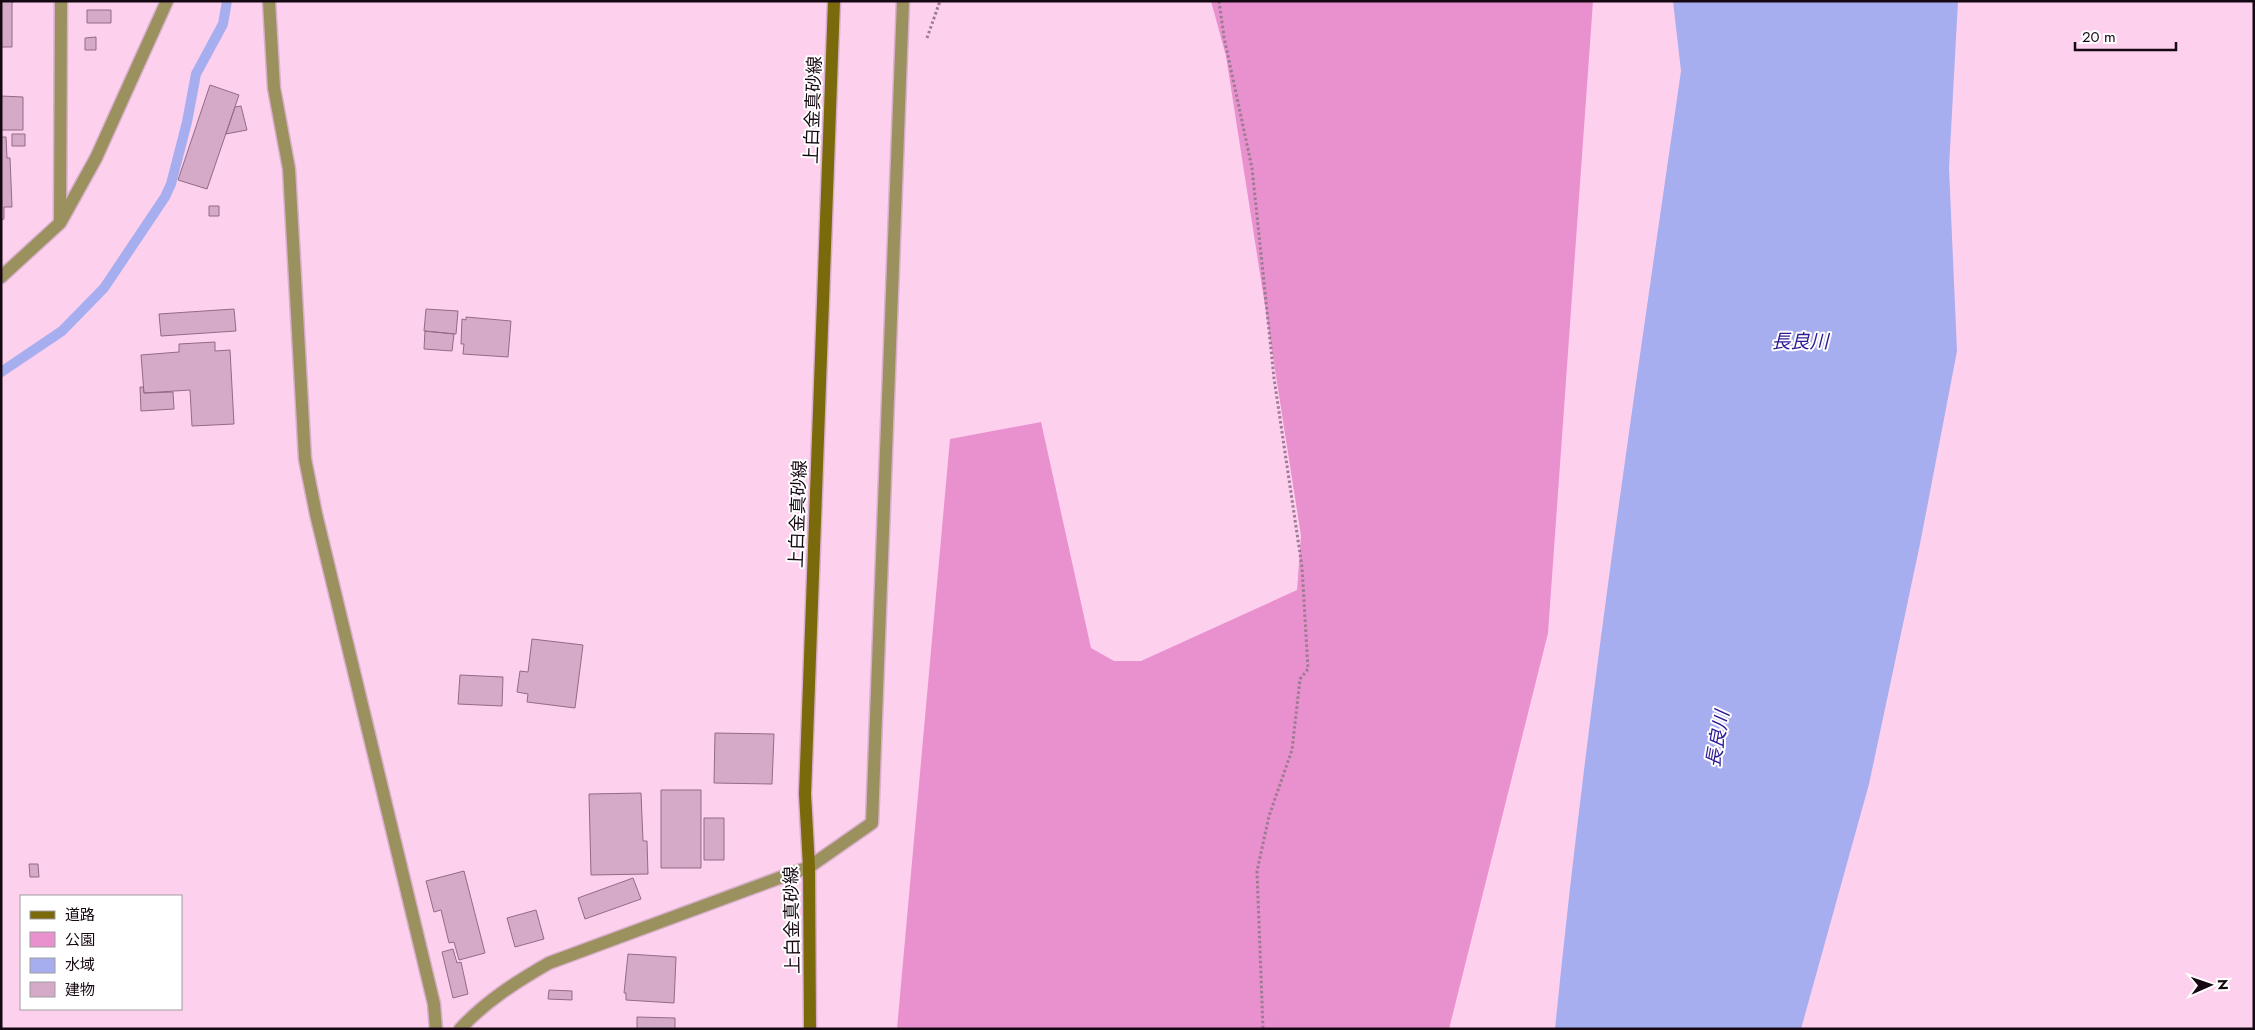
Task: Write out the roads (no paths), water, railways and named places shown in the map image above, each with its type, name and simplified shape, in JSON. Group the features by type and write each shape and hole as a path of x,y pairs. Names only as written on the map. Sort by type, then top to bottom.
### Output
{"main road":[{"name":"上白金真砂線","path":"810,1029 809,867 805,794 834,1"}],"street":[{"path":"60,223 61,1"},
{"path":"1,276 60,223 96,158 168,1"},
{"path":"269,1 274,88 289,169 305,459 318,524 434,1004 436,1029"},
{"path":"460,1029 480,1008 517,981 549,963 809,867 872,823 903,1"}],"water":[{"name":"長良川","path":"1673,1 1958,1 1949,168 1957,351 1920,544 1869,784 1801,1029 1555,1029 1597,669 1629,430 1681,71"}],"waterway":[{"path":"1,372 62,331 104,288 165,197 171,184 187,122 196,74 223,24 227,1"}]}
